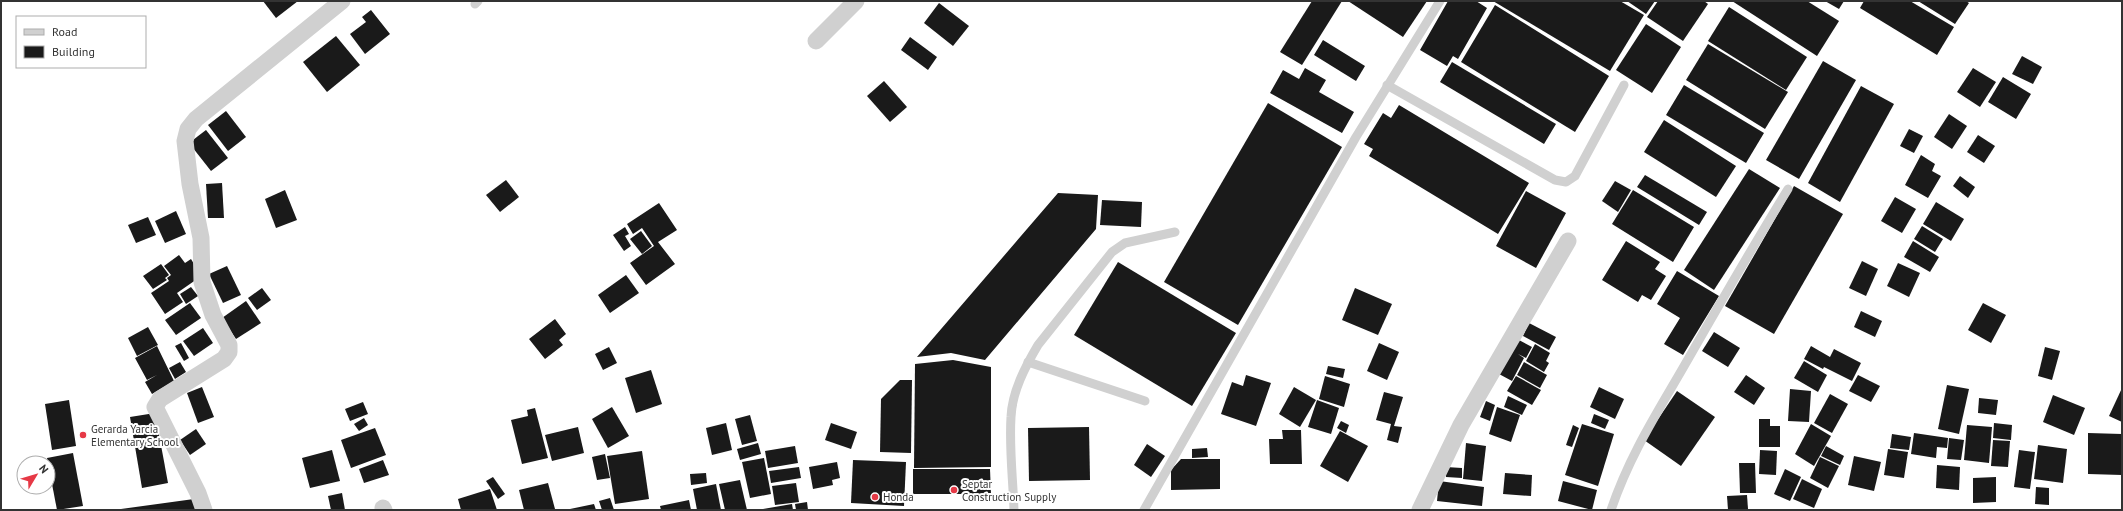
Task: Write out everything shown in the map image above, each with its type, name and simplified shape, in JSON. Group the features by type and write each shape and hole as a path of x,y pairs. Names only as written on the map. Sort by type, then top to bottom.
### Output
{"street":[{"path":"204,510 198,493 155,407 160,399 224,359 229,352 229,345 213,315 202,282 201,238 190,184 185,141 188,130 196,119 342,1"},
{"path":"816,41 856,1"},
{"path":"1420,510 1461,425 1568,241"}],"lane":[{"path":"1144,510 1387,86 1440,1"},
{"path":"1387,86 1555,180 1566,182 1575,176 1624,85"},
{"path":"1611,510 1620,482 1638,445 1718,305 1788,189"},
{"path":"1014,510 1011,416 1017,387 1028,362 1038,345 1112,252 1125,243 1176,232"},
{"path":"1028,362 1145,401"}],"building":[{"path":"263,1 298,1 276,18"},
{"path":"1312,1 1342,1 1302,65 1280,52"},
{"path":"1348,1 1427,1 1403,37"},
{"path":"1448,1 1476,1 1487,8 1458,59 1453,56 1447,66 1420,50"},
{"path":"1493,1 1620,1 1644,15 1610,71"},
{"path":"1627,1 1655,1 1646,14"},
{"path":"1658,1 1704,1 1708,4 1683,41 1647,17"},
{"path":"1732,1 1807,1 1839,21 1817,56"},
{"path":"1825,1 1844,1 1839,9"},
{"path":"1864,1 1910,1 1954,27 1937,55 1860,8"},
{"path":"1918,1 1966,1 1969,3 1955,24"},
{"path":"939,3 969,26 953,46 924,23"},
{"path":"1495,5 1609,76 1575,132 1461,62"},
{"path":"1729,7 1807,57 1786,90 1708,41"},
{"path":"371,10 390,34 365,54 350,34 366,22 362,17"},
{"path":"1646,24 1681,47 1652,93 1616,70"},
{"path":"336,36 360,65 327,92 303,62"},
{"path":"910,37 937,57 928,70 901,50"},
{"path":"1323,40 1365,66 1356,81 1314,55"},
{"path":"1708,44 1788,92 1765,129 1686,80"},
{"path":"2022,56 2042,67 2033,84 2012,74"},
{"path":"1823,61 1856,80 1799,179 1766,160"},
{"path":"1452,62 1556,124 1544,144 1440,82"},
{"path":"1305,68 1326,80 1319,92 1354,112 1342,133 1270,93 1283,70 1299,79"},
{"path":"1973,68 1996,82 1980,107 1957,92"},
{"path":"2003,77 2031,94 2016,119 1988,102"},
{"path":"884,81 907,107 890,122 867,96"},
{"path":"1684,85 1764,133 1746,163 1666,115"},
{"path":"1861,86 1894,104 1840,202 1808,183"},
{"path":"1268,103 1342,147 1238,325 1164,282"},
{"path":"1399,105 1529,183 1498,234 1369,156 1373,149 1364,144 1383,113 1391,118"},
{"path":"226,111 246,137 228,151 208,125"},
{"path":"1949,114 1967,126 1952,149 1934,137"},
{"path":"1664,120 1736,166 1716,197 1644,152"},
{"path":"1909,129 1923,136 1914,153 1900,146"},
{"path":"206,130 228,158 211,171 189,143"},
{"path":"1978,135 1995,146 1984,163 1967,152"},
{"path":"1921,155 1935,164 1932,171 1941,176 1928,198 1905,185"},
{"path":"1749,169 1780,188 1714,290 1684,270"},
{"path":"1645,175 1707,212 1699,225 1637,187"},
{"path":"1960,176 1975,187 1968,198 1953,186"},
{"path":"506,180 519,197 500,212 486,195"},
{"path":"1615,181 1631,190 1618,212 1602,201"},
{"path":"222,183 224,218 208,218 206,184"},
{"path":"1794,186 1843,214 1774,334 1725,306"},
{"path":"285,190 297,220 276,228 265,199"},
{"path":"1633,190 1694,227 1673,262 1612,224"},
{"path":"1526,191 1566,213 1536,268 1496,246"},
{"path":"1058,193 1098,195 1096,229 985,360 951,353 917,357"},
{"path":"1895,197 1916,209 1902,233 1881,221"},
{"path":"1102,200 1142,202 1141,227 1100,225"},
{"path":"1936,202 1964,219 1951,241 1923,224"},
{"path":"659,203 677,230 658,242 675,264 646,285 630,263 654,246 642,228 633,234 627,224"},
{"path":"176,211 186,234 165,243 155,221"},
{"path":"148,217 156,235 136,243 128,225"},
{"path":"1922,226 1943,239 1935,252 1914,239"},
{"path":"625,227 629,234 625,236 631,246 624,251 613,235"},
{"path":"641,231 652,246 642,254 630,239"},
{"path":"1626,241 1660,262 1655,269 1666,276 1651,300 1642,295 1638,302 1602,280"},
{"path":"1913,241 1939,257 1930,272 1904,257"},
{"path":"179,255 185,263 191,259 200,277 177,293 183,302 165,314 151,293 169,281 167,278 171,275 164,266"},
{"path":"1862,261 1878,269 1866,296 1849,288"},
{"path":"1118,262 1236,333 1192,406 1074,335"},
{"path":"1898,263 1920,273 1909,297 1887,286"},
{"path":"161,264 169,275 165,278 167,280 153,289 143,276"},
{"path":"227,266 241,295 223,303 209,274"},
{"path":"1677,271 1719,296 1683,355 1664,344 1680,318 1657,304"},
{"path":"626,275 639,293 610,313 598,295"},
{"path":"191,287 198,296 186,304 180,294"},
{"path":"262,288 271,300 257,310 248,298"},
{"path":"1355,288 1392,304 1378,335 1342,320"},
{"path":"246,301 261,323 236,339 222,318"},
{"path":"190,303 201,318 176,335 165,320"},
{"path":"1983,303 2006,315 1991,343 1968,330"},
{"path":"1861,311 1882,321 1875,337 1854,327"},
{"path":"555,319 566,334 559,340 563,345 545,359 529,339"},
{"path":"1529,323 1556,337 1549,350 1523,336"},
{"path":"148,327 158,345 137,356 128,338"},
{"path":"203,328 213,343 194,356 183,341"},
{"path":"1714,332 1740,348 1728,367 1702,351"},
{"path":"1517,339 1532,347 1526,358 1518,354 1524,358 1512,381 1499,374"},
{"path":"181,343 189,358 184,361 175,346"},
{"path":"1379,343 1399,352 1387,380 1367,371"},
{"path":"1535,344 1550,353 1546,361 1549,363 1544,372 1526,361"},
{"path":"157,346 174,381 152,394 145,382 157,375 147,380 135,358"},
{"path":"1811,346 1830,357 1834,349 1861,363 1852,381 1804,359"},
{"path":"609,347 617,363 603,370 595,354"},
{"path":"2045,347 2060,351 2052,380 2038,376"},
{"path":"953,360 991,367 991,467 914,468 915,364"},
{"path":"1804,361 1827,375 1818,392 1794,378"},
{"path":"180,362 186,372 175,379 169,368"},
{"path":"1524,362 1547,375 1540,388 1517,375"},
{"path":"1328,366 1345,369 1343,378 1326,374"},
{"path":"651,370 662,404 636,413 625,378"},
{"path":"1246,375 1271,383 1256,426 1221,414 1232,382 1243,386"},
{"path":"1746,375 1765,388 1754,405 1734,392"},
{"path":"1858,375 1880,386 1871,402 1849,391"},
{"path":"1325,376 1350,384 1344,407 1319,399"},
{"path":"1516,376 1541,390 1532,405 1507,391"},
{"path":"900,380 912,380 911,453 880,452 881,399"},
{"path":"1947,385 1969,389 1959,434 1938,429"},
{"path":"202,387 214,417 198,423 187,393"},
{"path":"1294,387 1316,400 1300,427 1279,414"},
{"path":"1599,387 1624,399 1615,419 1590,407"},
{"path":"2122,388 2122,422 2109,416"},
{"path":"1790,389 1811,391 1809,422 1788,421"},
{"path":"1677,391 1715,417 1681,466 1644,440"},
{"path":"1384,392 1403,397 1394,426 1402,427 1398,443 1387,440 1391,424 1376,420"},
{"path":"1830,394 1848,404 1832,433 1814,423"},
{"path":"2053,395 2085,408 2074,435 2043,422"},
{"path":"1508,396 1527,405 1522,415 1504,407"},
{"path":"1979,398 1998,400 1996,415 1978,413"},
{"path":"69,400 76,446 52,450 45,404"},
{"path":"1317,400 1339,408 1331,434 1308,427"},
{"path":"1486,401 1495,405 1490,421 1480,417"},
{"path":"363,402 368,414 350,421 345,409"},
{"path":"612,407 629,436 608,448 592,419"},
{"path":"1497,407 1520,415 1511,442 1489,434"},
{"path":"535,408 548,458 522,464 511,420 528,416 527,410"},
{"path":"155,413 168,483 142,488 130,417"},
{"path":"1594,414 1609,420 1605,429 1591,423"},
{"path":"750,415 757,441 742,445 735,419"},
{"path":"364,418 368,425 359,431 354,424"},
{"path":"1759,419 1770,419 1770,426 1780,426 1780,447 1759,447"},
{"path":"1341,421 1349,425 1346,433 1337,428"},
{"path":"726,423 732,450 712,455 706,428"},
{"path":"831,423 857,432 851,449 825,440"},
{"path":"1994,423 2012,425 2011,440 1993,438"},
{"path":"1582,424 1614,434 1598,486 1565,475"},
{"path":"1811,424 1831,436 1814,466 1795,454"},
{"path":"1573,425 1579,428 1572,447 1566,445"},
{"path":"1967,425 1992,427 1989,463 1964,460"},
{"path":"578,427 584,453 552,461 545,435"},
{"path":"1089,427 1090,480 1029,481 1028,428"},
{"path":"375,428 386,455 351,468 341,440"},
{"path":"196,429 206,444 190,455 180,440"},
{"path":"1282,430 1301,430 1302,464 1270,464 1269,439 1283,439"},
{"path":"1340,431 1368,446 1348,482 1320,466"},
{"path":"1914,433 1948,438 1947,448 1937,447 1936,458 1911,454"},
{"path":"2088,433 2122,434 2122,475 2088,474"},
{"path":"1892,434 1911,437 1909,450 1890,448"},
{"path":"1949,438 1964,440 1961,460 1947,459"},
{"path":"1993,440 2010,441 2008,467 1991,466"},
{"path":"758,443 761,454 740,460 737,449"},
{"path":"1466,443 1486,446 1482,481 1463,479"},
{"path":"1147,444 1165,456 1151,477 1134,465"},
{"path":"2038,445 2067,449 2063,483 2034,479"},
{"path":"795,446 798,463 768,468 765,451"},
{"path":"1826,446 1844,456 1840,465 1821,456"},
{"path":"1207,448 1208,457 1192,458 1192,449"},
{"path":"1888,449 1908,452 1904,478 1884,475"},
{"path":"332,450 340,481 310,488 302,458"},
{"path":"1760,450 1777,451 1776,475 1759,474"},
{"path":"2019,450 2035,452 2030,489 2014,487"},
{"path":"642,451 649,499 615,504 607,456"},
{"path":"73,453 83,506 57,510 54,495 56,495 56,456"},
{"path":"605,454 610,478 597,480 592,457"},
{"path":"1854,456 1881,462 1874,491 1848,485"},
{"path":"1820,457 1839,466 1828,488 1810,478"},
{"path":"764,458 771,494 750,498 742,462"},
{"path":"1181,459 1220,459 1220,489 1171,490 1171,470"},
{"path":"383,460 389,475 364,483 359,469"},
{"path":"853,460 906,462 904,506 851,503"},
{"path":"837,462 840,478 832,480 833,485 813,489 809,467"},
{"path":"1739,463 1755,463 1756,493 1740,493"},
{"path":"1937,465 1960,467 1959,490 1936,488"},
{"path":"799,467 801,478 771,483 769,471"},
{"path":"1446,467 1462,468 1462,478 1446,477"},
{"path":"913,469 990,469 991,494 913,494"},
{"path":"1785,469 1801,477 1790,501 1774,494"},
{"path":"706,473 707,483 691,485 690,474"},
{"path":"1505,473 1532,475 1531,496 1503,494"},
{"path":"493,477 505,494 498,499 486,481"},
{"path":"1996,477 1996,502 1973,503 1973,478"},
{"path":"1802,479 1822,489 1814,508 1793,499"},
{"path":"740,480 747,510 725,510 719,484"},
{"path":"1439,481 1484,487 1482,506 1437,501"},
{"path":"1563,481 1597,490 1592,510 1558,501"},
{"path":"548,483 555,509 524,510 519,490"},
{"path":"796,483 799,502 775,505 772,486"},
{"path":"716,484 721,510 697,510 693,489"},
{"path":"2036,487 2049,488 2049,505 2035,504"},
{"path":"490,489 497,510 461,510 458,499"},
{"path":"342,493 345,510 331,510 328,496"},
{"path":"1747,495 1748,509 1728,510 1727,496"},
{"path":"610,498 614,510 602,510 599,501"},
{"path":"194,499 196,510 121,510 121,509"},
{"path":"689,500 691,510 661,510 660,506"},
{"path":"807,502 808,510 796,510 795,504"},
{"path":"594,504 596,510 570,510 570,509"},
{"path":"792,504 793,510 763,510 763,509"}],"place":[{"name":"Gerarda Yarcia Elementary School","path":"83,435"},
{"name":"Septar Construction Supply","path":"954,490"},
{"name":"Honda","path":"875,497"}]}
